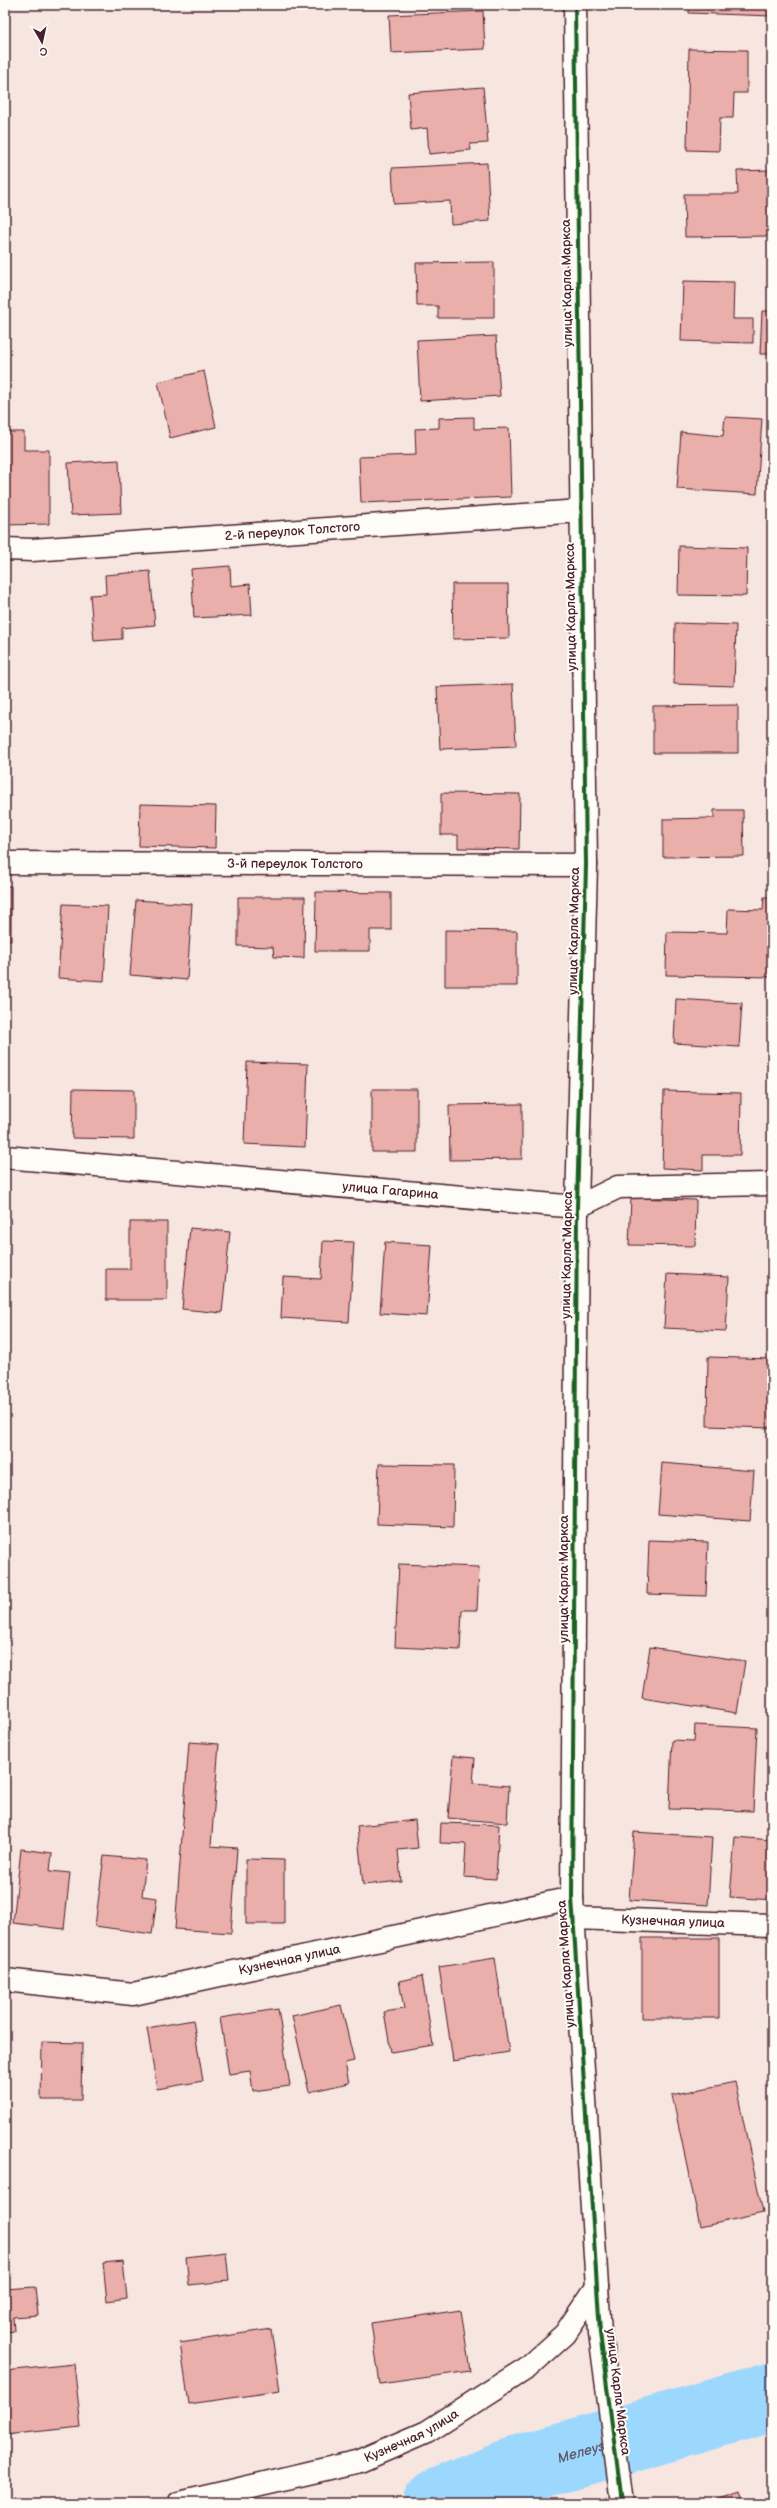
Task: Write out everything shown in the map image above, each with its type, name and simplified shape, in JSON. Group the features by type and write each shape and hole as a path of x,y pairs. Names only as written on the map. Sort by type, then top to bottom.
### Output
{"street":[{"name":"улица Карла Маркса","path":"575,5 580,511 586,865 577,1207 573,1908 600,2333 622,2503"},
{"name":"2-й переулок Толстого","path":"5,549 32,550 580,511"},
{"name":"3-й переулок Толстого","path":"5,863 586,865"},
{"name":"улица Гагарина","path":"5,1157 577,1207"},
{"path":"577,1207 618,1187 772,1184"},
{"name":"Кузнечная улица","path":"5,1980 133,1994 573,1908 772,1925"},
{"name":"Кузнечная улица","path":"179,2503 360,2461 427,2432 527,2368 565,2334 597,2287"}],"building":[{"path":"689,5 772,5 772,16 689,13"},
{"path":"483,11 485,49 391,53 389,15"},
{"path":"689,49 747,50 747,93 734,93 733,118 720,118 719,151 687,150"},
{"path":"483,87 488,143 470,144 471,150 429,154 427,128 411,130 408,93"},
{"path":"487,163 490,221 451,224 450,201 394,204 392,168"},
{"path":"772,170 772,236 685,237 684,194 738,194 737,171"},
{"path":"494,262 494,318 438,318 438,306 417,306 416,263"},
{"path":"683,281 734,282 733,319 753,319 753,343 681,341"},
{"path":"762,311 772,311 772,354 760,354"},
{"path":"496,336 500,396 420,401 417,340"},
{"path":"204,371 216,427 170,438 158,382"},
{"path":"474,417 474,429 509,428 511,497 361,503 359,457 416,455 415,429 439,428 439,418"},
{"path":"725,417 762,419 757,494 677,489 681,432 723,436"},
{"path":"5,432 24,432 24,450 49,450 49,524 5,525"},
{"path":"119,460 121,513 71,515 68,463"},
{"path":"679,546 747,548 746,596 678,595"},
{"path":"230,566 231,586 250,584 252,615 194,618 191,569"},
{"path":"150,571 155,625 122,628 122,639 94,641 90,595 106,594 105,575"},
{"path":"452,584 508,584 509,638 453,639"},
{"path":"675,623 736,625 734,686 674,684"},
{"path":"513,684 516,746 440,749 437,687"},
{"path":"738,705 738,753 653,753 653,706"},
{"path":"441,793 520,794 519,849 458,848 458,835 441,835"},
{"path":"140,804 216,806 215,848 139,846"},
{"path":"714,810 743,810 744,856 663,857 663,819 714,818"},
{"path":"5,886 11,886 11,941 5,941"},
{"path":"316,892 391,893 391,930 370,930 370,951 315,951"},
{"path":"238,897 305,897 304,958 274,957 273,947 238,946"},
{"path":"764,897 772,897 772,977 666,975 667,932 727,933 728,909 763,910"},
{"path":"136,900 192,904 187,980 130,975"},
{"path":"63,904 108,906 104,981 58,978"},
{"path":"445,930 517,931 517,986 445,986"},
{"path":"676,999 742,1003 739,1047 674,1043"},
{"path":"247,1062 308,1064 305,1147 244,1144"},
{"path":"73,1089 134,1090 134,1139 72,1138"},
{"path":"372,1089 417,1089 417,1152 372,1152"},
{"path":"664,1091 741,1093 740,1155 703,1155 703,1170 662,1168"},
{"path":"522,1104 522,1159 450,1160 449,1105"},
{"path":"631,1198 696,1200 695,1246 629,1245"},
{"path":"5,1216 8,1216 7,1270 5,1270"},
{"path":"130,1222 167,1222 167,1300 106,1300 106,1269 130,1269"},
{"path":"190,1228 230,1232 222,1313 182,1309"},
{"path":"323,1241 354,1242 349,1322 281,1318 283,1277 321,1279"},
{"path":"385,1242 432,1245 427,1316 380,1313"},
{"path":"667,1274 729,1277 726,1331 664,1328"},
{"path":"708,1357 772,1359 772,1428 707,1426"},
{"path":"662,1463 754,1471 750,1521 658,1514"},
{"path":"379,1464 454,1465 453,1527 377,1524"},
{"path":"649,1540 708,1542 706,1596 647,1594"},
{"path":"399,1564 479,1567 477,1610 462,1610 460,1650 395,1647"},
{"path":"650,1647 745,1661 737,1713 642,1698"},
{"path":"695,1725 757,1728 753,1811 669,1809 672,1740 694,1741"},
{"path":"189,1742 219,1744 211,1846 237,1848 231,1933 175,1929"},
{"path":"453,1756 475,1758 473,1783 509,1786 507,1823 448,1818"},
{"path":"415,1820 418,1848 398,1850 401,1881 363,1885 357,1826"},
{"path":"441,1823 499,1825 496,1879 464,1877 466,1844 440,1843"},
{"path":"634,1832 712,1837 708,1905 629,1900"},
{"path":"735,1837 772,1840 772,1900 730,1897"},
{"path":"21,1849 52,1853 50,1871 70,1873 64,1929 13,1923"},
{"path":"104,1856 146,1860 142,1896 157,1898 152,1934 95,1926"},
{"path":"246,1859 284,1860 284,1924 246,1924"},
{"path":"642,1938 719,1938 719,2018 642,2018"},
{"path":"495,1958 509,2052 453,2061 439,1967"},
{"path":"422,1976 433,2045 391,2052 384,2012 404,2009 399,1981"},
{"path":"341,2005 354,2061 345,2063 349,2083 309,2092 292,2016"},
{"path":"278,2009 290,2086 253,2091 250,2071 229,2074 220,2018"},
{"path":"193,2020 203,2081 157,2089 147,2028"},
{"path":"42,2042 82,2043 81,2100 41,2100"},
{"path":"735,2082 763,2213 700,2227 672,2095"},
{"path":"226,2252 229,2281 189,2285 186,2257"},
{"path":"123,2261 127,2298 107,2301 103,2263"},
{"path":"35,2287 38,2315 13,2317 14,2331 5,2332 5,2289"},
{"path":"461,2310 470,2371 380,2384 371,2323"},
{"path":"271,2329 280,2391 189,2404 180,2343"},
{"path":"74,2364 81,2427 5,2435 5,2371"},
{"path":"740,2492 744,2503 708,2503"}],"waterway":[{"name":"Мелеуз","path":"438,2503 521,2469 772,2397"}],"cycle path":[{"path":"575,5 586,865 577,1207 572,1898 600,2333 622,2503"}]}
